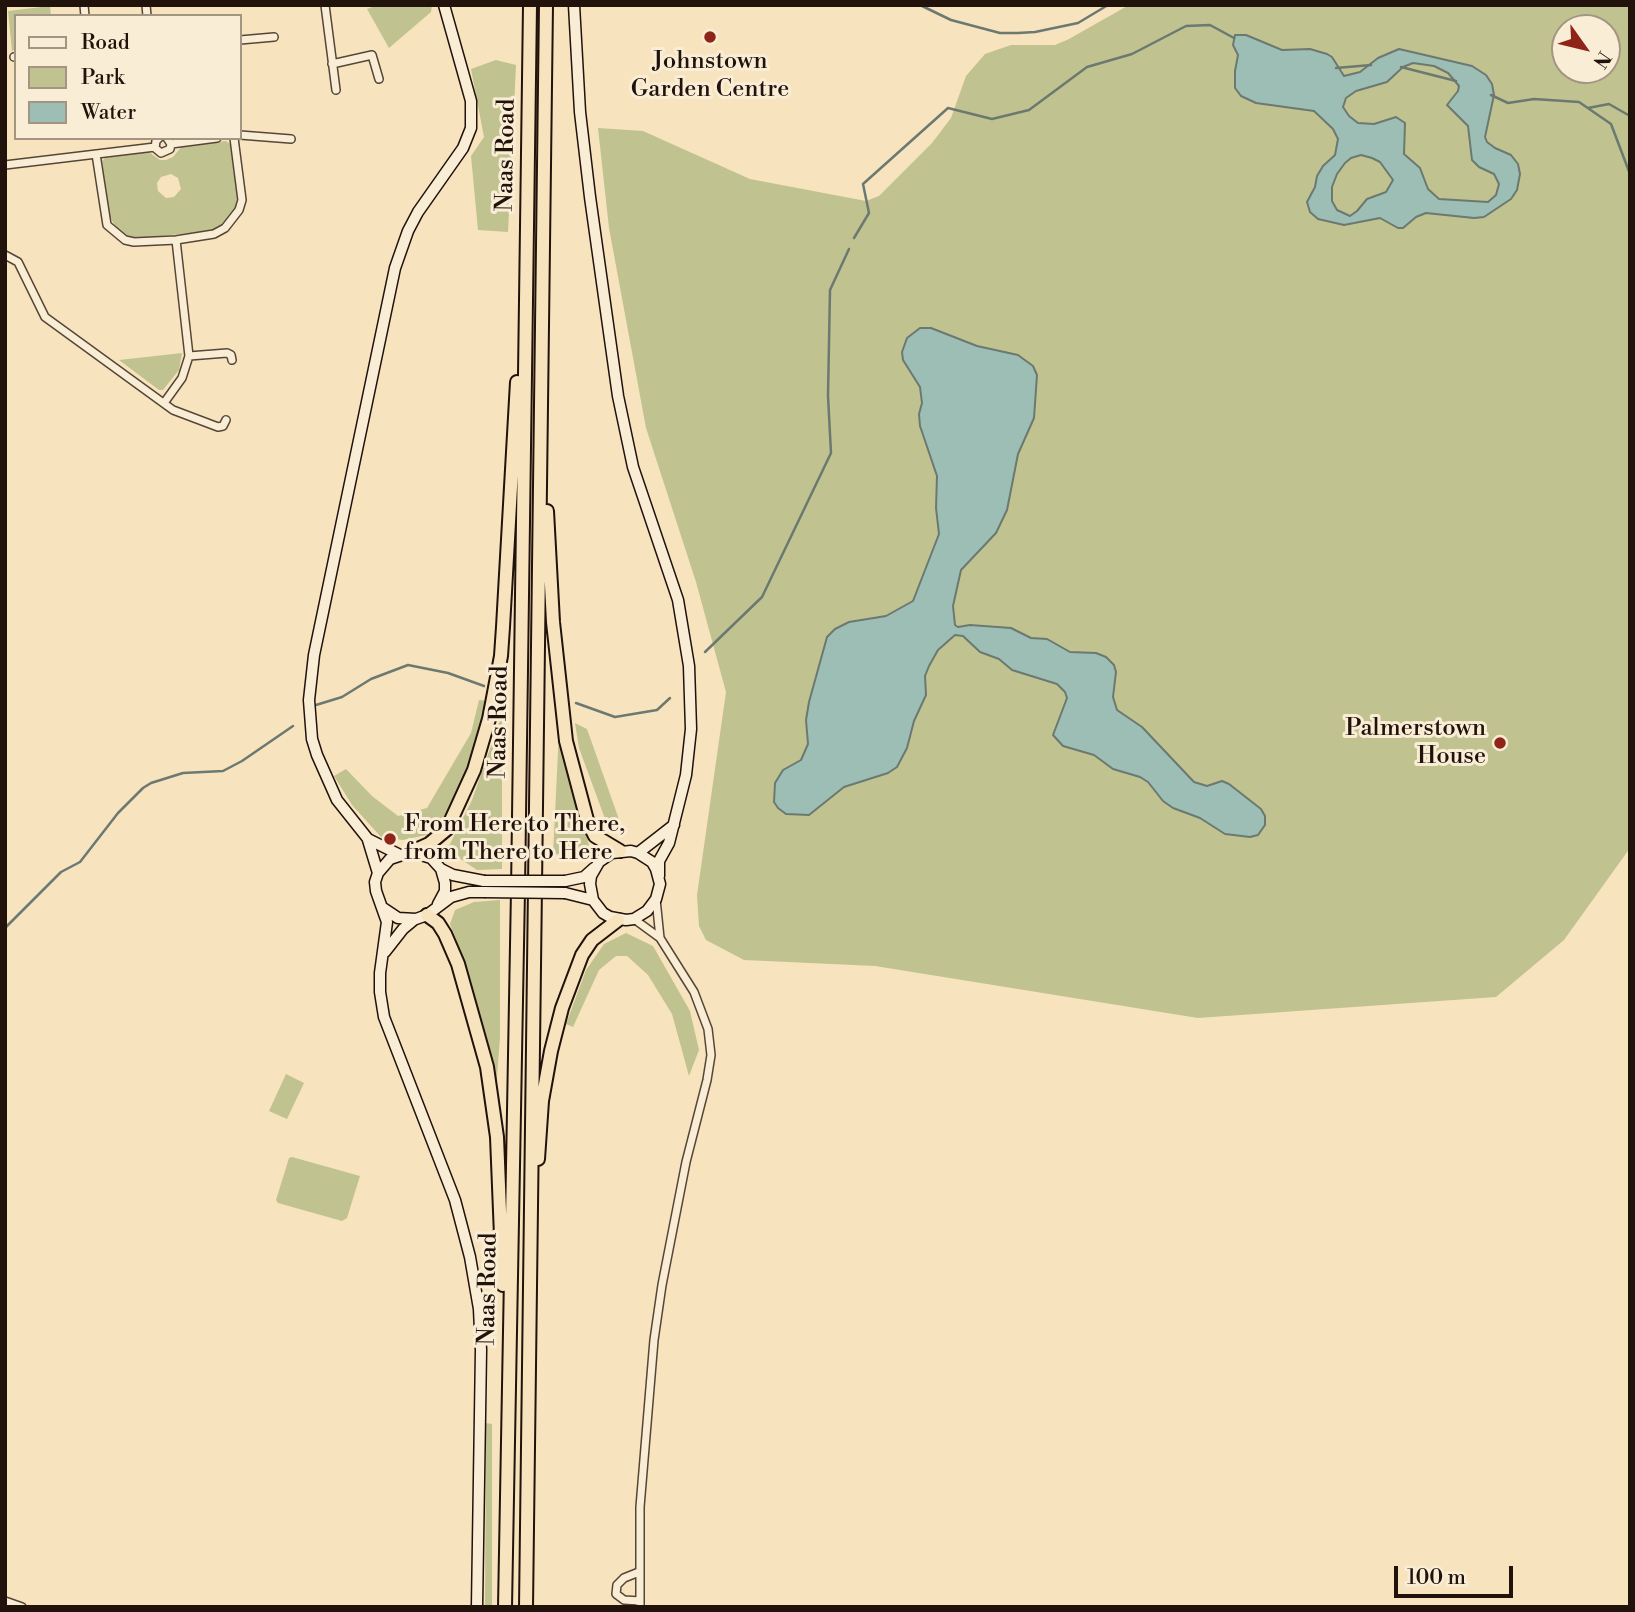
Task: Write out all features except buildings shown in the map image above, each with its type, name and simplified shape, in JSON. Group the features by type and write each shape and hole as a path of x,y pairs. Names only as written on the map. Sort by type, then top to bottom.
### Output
{"highway":[{"name":"Naas Road","path":"505,1607 519,890 530,5"},
{"name":"Naas Road","path":"526,1607 546,5"},
{"path":"543,262 547,507 559,696 566,741 587,820 595,836 620,851"},
{"path":"404,853 438,838 447,829 481,748 495,690 503,627 520,324 526,264"},
{"path":"422,917 438,923 458,964 479,1033 492,1094 503,1298 505,1517"},
{"path":"527,1359 537,1227 540,1125 551,1051 562,1009 582,955 592,940 618,920"}],"street":[{"path":"325,5 336,90"},
{"path":"444,5 471,100 471,128 463,148 418,212 401,248 380,337 311,678 310,721 317,755 337,800 368,839 378,873 376,891 387,922 380,992 384,1017 455,1200 470,1257 479,1309 481,1350 477,1607"},
{"path":"574,5 580,112 618,397 633,467 678,600 689,666 691,729 686,775 669,843 659,862 659,892 656,899 647,911 634,919 618,920 603,913 593,900 590,884 595,867"},
{"path":"242,40 274,37"},
{"path":"332,64 372,55 379,79"},
{"path":"242,135 291,139"},
{"path":"155,146 158,140"},
{"path":"96,154 107,225 125,240 134,242 176,240 214,234 225,228 239,210 242,200 234,140"},
{"path":"155,146 158,152 165,153 170,149 169,141"},
{"path":"5,165 155,146"},
{"path":"164,403 182,378 189,356 176,240"},
{"path":"5,255 18,262 45,317 164,403 190,418 218,427 223,426 226,420"},
{"path":"189,356 227,353 232,360"},
{"path":"638,853 674,824"},
{"path":"368,839 404,853 431,858 444,876 444,891 438,906"},
{"path":"383,955 401,931 451,897 484,887 584,877 605,857 620,851 638,853 652,862 659,876"},
{"path":"378,873 383,865 404,853"},
{"path":"441,869 484,887 565,893 593,900"},
{"path":"656,899 660,938"},
{"path":"383,908 398,918 422,917"},
{"path":"634,919 660,938 694,992 708,1029 710,1055 707,1080 686,1162 662,1285 647,1409 640,1507 640,1604 624,1600 616,1594 617,1585 624,1578 639,1572"},
{"path":"5,1601 22,1607"}],"green space":[{"path":"377,5 432,5 431,12 389,48 367,9"},
{"path":"1129,5 1630,5 1630,848 1564,940 1496,997 1198,1018 875,966 744,960 706,940 699,926 697,895 726,692 696,582 646,428 609,228 598,128 643,131 750,179 866,201 879,196 932,143 951,118 966,76 985,54 1011,45 1055,45"},
{"path":"50,6 51,14 14,14 12,51 8,11"},
{"path":"496,60 516,65 508,232 478,230 471,156 484,137 471,69"},
{"path":"226,141 230,144 237,197 236,208 230,218 211,231 131,239 117,230 108,213 102,161 105,158 149,152 160,160 166,160 173,157 182,146","holes":["171,174 178,178 181,189 174,197 166,198 158,191 157,183 161,177"]},
{"path":"182,353 179,370 163,390 159,390 119,360"},
{"path":"479,700 488,701 465,780 440,832 403,840 381,837 352,805 334,776 346,769 372,796 398,816 427,808 471,733"},
{"path":"500,720 502,869 477,870 447,850 472,800"},
{"path":"575,723 587,729 622,828 608,827 579,748"},
{"path":"559,731 590,849 553,855"},
{"path":"500,900 500,1037 496,1091 465,962 450,924 455,910 474,902"},
{"path":"626,933 653,946 690,1011 699,1050 689,1076 672,1014 648,975 627,956 616,956 599,970 573,1027 566,1024 586,970 604,944"},
{"path":"286,1074 304,1083 287,1119 269,1111"},
{"path":"289,1158 360,1176 347,1218 342,1221 278,1203 276,1200"},
{"path":"486,1423 492,1424 492,1607 485,1607"}],"water":[{"path":"1235,35 1246,35 1282,50 1310,49 1332,57 1344,76 1360,72 1378,58 1399,49 1472,66 1486,75 1492,84 1494,95 1485,137 1487,142 1511,155 1518,164 1520,174 1517,190 1511,199 1484,217 1426,213 1416,217 1403,228 1380,218 1344,225 1318,219 1310,212 1307,202 1317,176 1335,155 1338,139 1333,129 1314,111 1256,103 1241,96 1235,88 1238,55 1233,45","holes":["1413,63 1434,66 1448,73 1459,86 1447,105 1468,126 1472,160 1479,167 1494,174 1499,184 1496,195 1488,202 1439,199 1428,189 1420,168 1404,154 1405,123 1396,117 1374,124 1358,123 1343,107 1346,98 1356,91 1387,82 1403,67","1361,155 1380,162 1393,180 1386,192 1367,199 1350,216 1337,210 1332,201 1332,187 1345,163"]},
{"path":"920,328 931,328 977,346 1018,355 1033,366 1037,375 1034,418 1018,454 1007,510 996,533 961,570 953,606 955,625 1011,628 1031,638 1047,639 1070,652 1096,653 1106,657 1114,665 1116,672 1113,697 1117,710 1142,727 1194,782 1207,786 1222,781 1261,809 1265,816 1265,825 1258,835 1250,837 1225,834 1200,818 1173,808 1140,777 1113,769 1094,755 1063,746 1053,735 1067,698 1065,692 1057,684 1012,670 999,659 980,652 963,636 955,635 938,650 929,666 925,676 926,695 914,721 907,748 897,767 888,773 844,787 809,815 786,814 774,802 775,783 783,770 801,760 808,744 806,720 809,702 827,637 835,629 849,622 886,616 913,601 939,534 936,508 937,476 920,426 920,387 903,360 902,352 907,338"}],"waterway":[{"path":"920,5 951,20 1000,33 1035,32 1078,23 1108,5"},
{"path":"854,238 869,213 863,184 948,108 992,119 1029,110 1087,67 1132,54 1186,26 1210,25 1234,38"},
{"path":"1336,68 1371,65"},
{"path":"1401,67 1456,81"},
{"path":"1491,95 1508,103 1534,99 1579,102 1611,124 1630,174"},
{"path":"1588,108 1609,104 1630,116"},
{"path":"705,652 762,597 831,453 828,396 830,290 849,249"},
{"path":"316,705 342,697 371,679 408,665 448,673 484,686"},
{"path":"576,703 615,717 657,710 670,698"},
{"path":"5,928 61,872 80,862 118,813 143,788 183,773 223,771 293,726"}],"place":[{"name":"Johnstown Garden Centre","path":"710,37"},
{"name":"Palmerstown House","path":"1500,743"},
{"name":"From Here to There, from There to Here","path":"390,839"}]}
